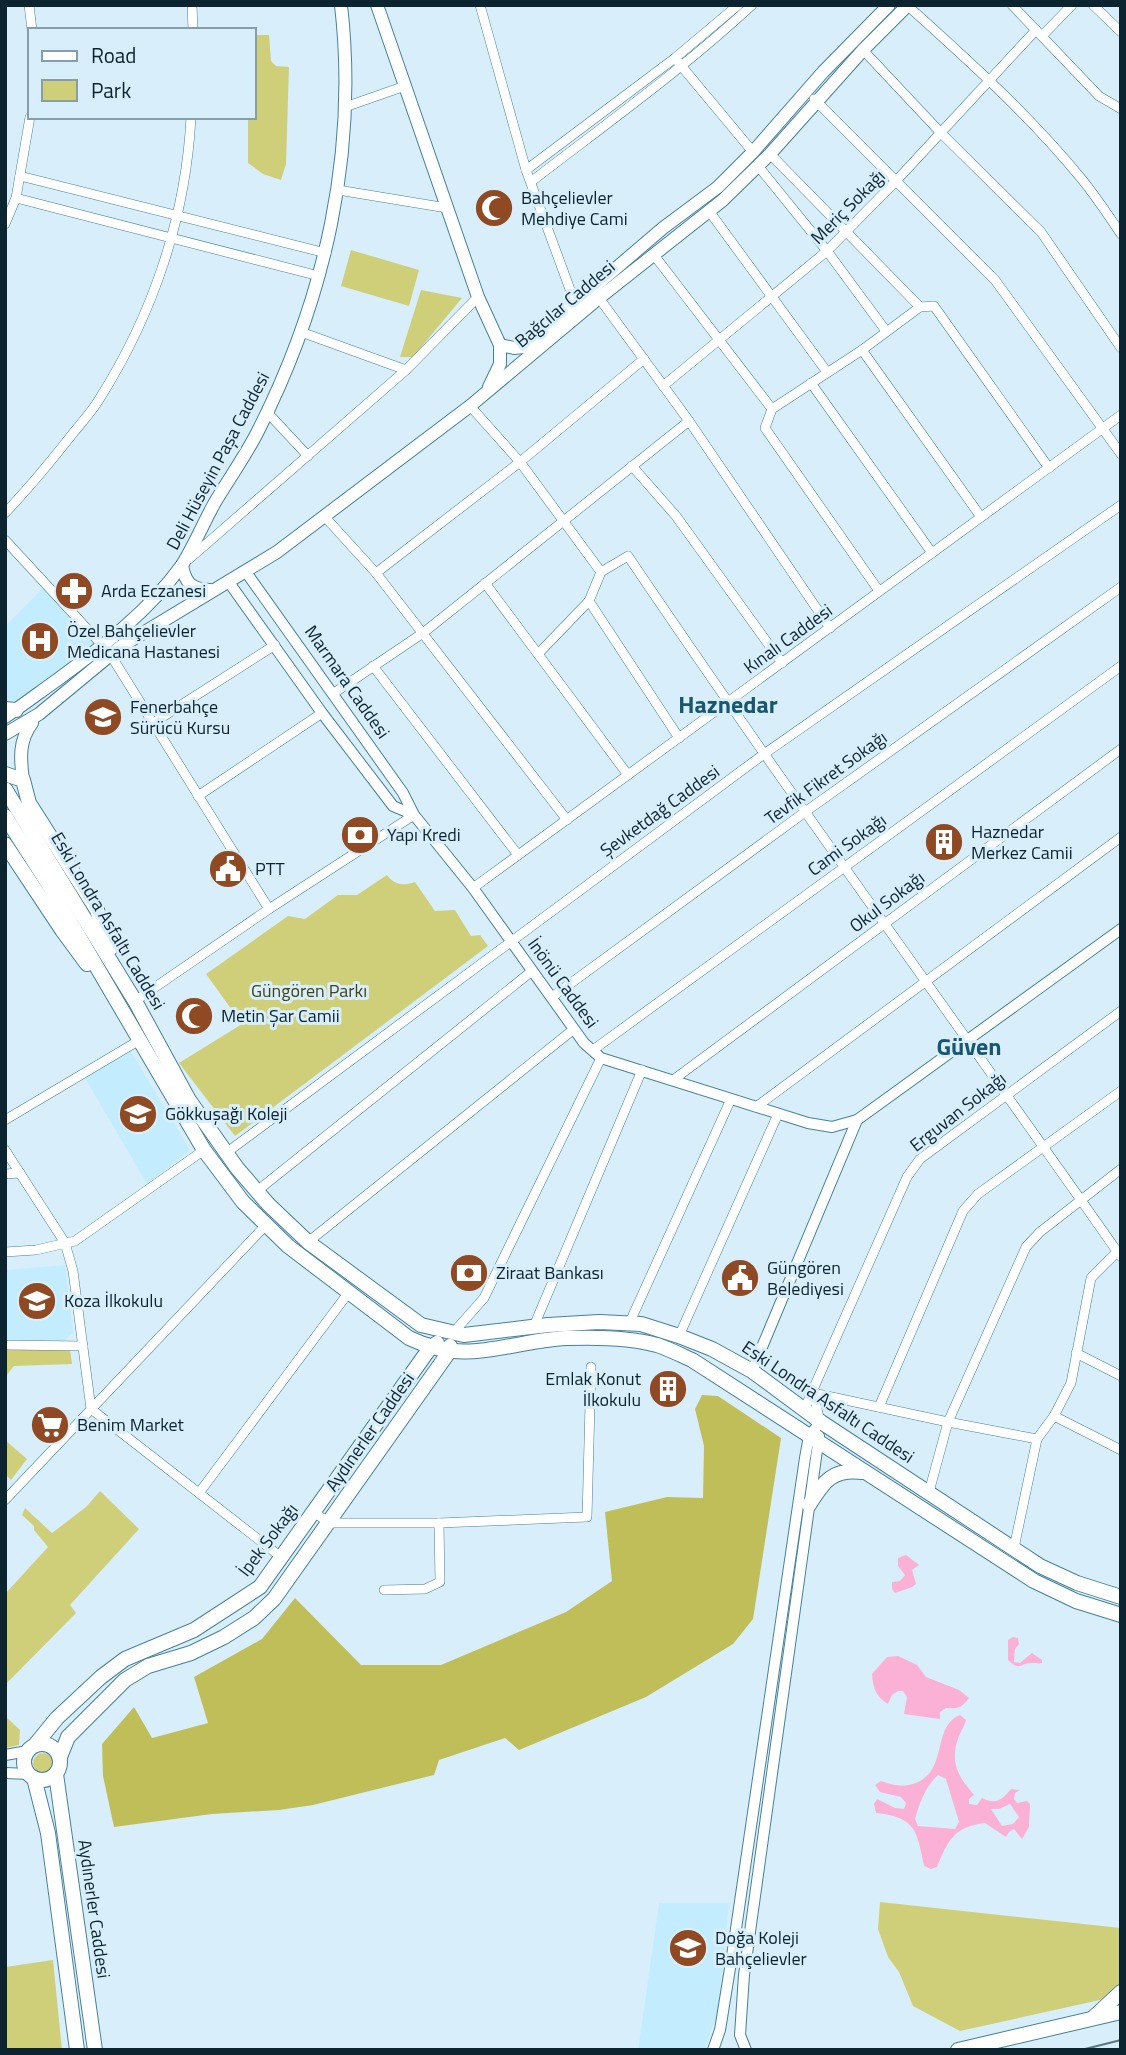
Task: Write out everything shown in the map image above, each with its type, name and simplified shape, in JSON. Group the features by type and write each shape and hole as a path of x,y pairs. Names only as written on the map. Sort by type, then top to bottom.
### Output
{"main road":[{"path":"377,5 478,297 500,345 500,364 485,394"},
{"path":"500,345 514,348 524,346 663,228 718,187 811,96 889,5"},
{"name":"Bağcılar Caddesi","path":"9,712 106,650 246,572 325,517 470,406 709,211 769,154 811,96 908,5"},
{"name":"Deli Hüseyin Paşa Caddesi","path":"182,565 267,412 291,362 326,253 338,190 345,107 346,70 341,6"},
{"path":"182,565 187,583 193,588 210,590"},
{"name":"Bağcılar Caddesi","path":"5,734 39,714 106,650 182,565"},
{"path":"39,714 23,735 20,754 29,803 97,910 114,981"},
{"path":"5,774 23,780"},
{"name":"Eski Londra Asfaltı Caddesi","path":"5,789 114,981 138,1041 204,1150 243,1202 288,1246 409,1338 430,1348 449,1352 471,1352 565,1338 622,1339 658,1345 692,1360 1034,1581 1076,1601 1121,1615"},
{"name":"Eski Londra Asfaltı Caddesi","path":"5,816 114,981 135,1001 179,1083 226,1153 257,1191 308,1242 422,1325 464,1335 534,1326 599,1322 641,1324 680,1336 712,1349 752,1371 821,1422 1040,1566 1077,1583 1121,1597"},
{"path":"5,844 83,959 114,981"},
{"name":"İpek Sokağı","path":"32,1748 57,1718 101,1677 125,1659 194,1630 260,1587 430,1348 453,1333"},
{"name":"Aydınerler Caddesi","path":"60,1757 68,1737 125,1680 148,1666 191,1653 224,1637 254,1618 274,1599 449,1352 453,1333"},
{"path":"409,1338 413,1354 412,1372"},
{"path":"809,1505 830,1477 840,1472 866,1472"},
{"path":"41,1744 52,1747 60,1757 61,1763 56,1774 44,1780 31,1776 24,1763 32,1748 41,1744"},
{"name":"Aydınerler Caddesi","path":"56,1774 95,2050"},
{"name":"Aydınerler Caddesi","path":"31,1776 48,1833 77,2050"},
{"path":"1092,2019 1121,1992"},
{"path":"958,2050 1121,2012"}],"street":[{"path":"29,5 32,28"},
{"path":"192,5 193,28"},
{"path":"480,5 526,170 575,303"},
{"path":"532,181 646,94 738,5"},
{"path":"526,170 723,32 752,5"},
{"path":"908,5 990,79 1082,179 1121,234"},
{"path":"1012,5 1099,96 1121,109"},
{"name":"Meriç Sokağı","path":"663,386 827,251 897,181 990,79 1072,5"},
{"path":"1093,5 1121,32"},
{"path":"863,50 941,133 1041,232 1121,348"},
{"path":"678,62 753,152"},
{"path":"345,107 405,86"},
{"path":"811,96 995,279 1121,454"},
{"path":"5,224 16,198 30,119"},
{"path":"5,513 39,476 99,399 136,334 152,299 173,237 189,152 191,119"},
{"path":"769,154 920,307"},
{"path":"758,166 827,251 886,331"},
{"path":"20,176 326,253"},
{"path":"338,190 447,208"},
{"path":"16,198 319,276"},
{"path":"709,211 827,372"},
{"path":"654,254 772,410"},
{"name":"Bağcılar Caddesi","path":"182,565 405,370 478,297"},
{"path":"600,298 689,421 830,628"},
{"path":"879,592 765,428 772,410 862,350 920,307 934,306 1049,468"},
{"path":"301,332 405,370"},
{"path":"862,350 981,517"},
{"path":"376,573 520,462 644,359"},
{"path":"811,383 932,553"},
{"path":"470,406 520,462 601,572"},
{"path":"267,412 308,457"},
{"name":"Kınalı Caddesi","path":"473,888 1121,415"},
{"path":"334,693 423,633 689,421"},
{"path":"632,466 676,516 782,663"},
{"name":"Şevketdağ Caddesi","path":"226,1153 764,754 1121,505"},
{"path":"325,517 376,573 566,820"},
{"path":"5,540 106,650 269,909"},
{"path":"538,654 589,601 601,572 628,556 843,868 968,1038 1119,1253 1091,1278 1071,1383 1054,1416 1037,1438 1014,1548"},
{"name":"Marmara Caddesi","path":"246,572 334,693 403,793 414,815"},
{"path":"228,581 393,806 414,815"},
{"path":"485,583 628,775"},
{"name":"Tevfik Fikret Sokağı","path":"552,997 804,812 1121,587"},
{"path":"589,601 679,738"},
{"path":"153,723 275,645"},
{"path":"373,666 518,855"},
{"name":"Cami Sokağı","path":"597,1054 843,868 1121,666"},
{"path":"198,796 322,712"},
{"name":"Okul Sokağı","path":"673,1080 1121,748"},
{"path":"135,1001 269,909 414,815"},
{"name":"İnönü Caddesi","path":"414,815 473,888 584,1043 597,1054"},
{"path":"756,1107 1121,837"},
{"path":"453,1333 484,1298 597,1054 778,1114 832,1127 857,1120 1121,929"},
{"path":"257,1191 532,971"},
{"name":"Erguvan Sokağı","path":"804,1410 907,1177 920,1159 1121,1011"},
{"path":"308,1242 574,1029"},
{"path":"5,1120 138,1041"},
{"path":"534,1326 642,1070"},
{"path":"879,1407 963,1210 978,1194 1121,1091"},
{"path":"629,1324 732,1099"},
{"path":"680,1336 778,1114"},
{"path":"752,1371 857,1120"},
{"path":"5,1150 65,1243 73,1271 91,1409 281,1557"},
{"path":"5,1252 36,1250 75,1241 204,1150"},
{"path":"929,1492 948,1422 1026,1247 1080,1199 1121,1169"},
{"path":"5,1174 20,1173"},
{"path":"5,1500 266,1225"},
{"path":"199,1493 349,1292"},
{"path":"5,1345 83,1346"},
{"path":"1076,1353 1121,1376"},
{"path":"313,1512 330,1523 439,1523 587,1517 591,1367"},
{"path":"713,2050 720,2030 813,1438 821,1422 813,1393 1037,1438"},
{"path":"1054,1416 1121,1450"},
{"path":"746,2050 740,2035 745,1966 809,1505 813,1438"},
{"path":"384,1590 425,1589 440,1582 439,1523"},
{"path":"300,1531 317,1541"},
{"path":"5,1755 32,1748"},
{"path":"5,1773 31,1776"}],"shaded area":[{"name":"Özel Bahçelievler Medicana Hastanesi","path":"44,587 96,640 27,696 14,701 5,700 5,626"},
{"name":"Gökkuşağı Koleji","path":"130,1050 190,1150 147,1184 85,1078"},
{"name":"Koza İlkokulu","path":"65,1265 73,1332 64,1341 5,1341 5,1270"},
{"path":"702,1395 718,1396 781,1438 753,1619 733,1644 646,1697 519,1750 505,1738 439,1760 434,1775 313,1805 212,1814 114,1827 103,1776 102,1744 134,1707 152,1738 208,1723 194,1677 262,1639 295,1598 361,1665 441,1665 566,1612 612,1581 605,1512 667,1497 703,1498 704,1446 695,1409"},
{"path":"906,1555 919,1565 912,1570 916,1584 895,1593 892,1582 900,1581 905,1575 898,1566 898,1558"},
{"path":"1018,1638 1019,1644 1015,1649 1014,1662 1020,1663 1032,1653 1042,1660 1042,1663 1018,1666 1012,1664 1008,1660 1008,1640"},
{"path":"898,1656 917,1665 926,1677 959,1690 969,1698 959,1707 946,1708 940,1712 940,1719 904,1714 907,1697 903,1691 892,1695 888,1704 878,1695 872,1679 872,1674 887,1657"},
{"path":"960,1715 966,1720 956,1745 955,1761 960,1775 974,1795 969,1799 969,1804 977,1805 982,1798 998,1800 1011,1789 1020,1790 1015,1793 1014,1799 1017,1803 1027,1801 1030,1804 1029,1827 1022,1839 1014,1829 1006,1837 985,1823 966,1828 953,1836 937,1867 931,1869 924,1866 919,1843 912,1828 899,1818 876,1813 874,1804 877,1799 895,1808 904,1809 906,1803 901,1797 880,1792 875,1785 881,1781 904,1786 927,1776 937,1758 942,1737 951,1720","holes":["938,1775 946,1779 959,1822 955,1829 918,1826 915,1819 926,1790","1010,1804 1019,1817 1013,1824 1002,1826 991,1809"]},
{"name":"Doğa Koleji Bahçelievler","path":"659,1903 729,1903 718,2013 704,2050 638,2050"}],"green space":[{"path":"256,35 269,35 271,61 276,66 289,67 286,164 281,180 263,174 248,163 248,119 256,119"},
{"path":"351,250 419,270 409,306 341,286"},
{"path":"421,290 462,298 413,357 400,357"},
{"name":"Güngören Parkı","path":"387,875 400,884 415,882 435,911 455,910 471,936 480,935 488,946 235,1136 179,1063 242,1024 206,974 288,916 305,919 338,895 357,895"},
{"path":"5,1349 70,1349 72,1364 14,1366 5,1377"},
{"path":"5,1440 27,1459 11,1480 5,1474"},
{"path":"100,1491 139,1529 70,1605 76,1613 5,1685 5,1594 48,1547 34,1530 34,1526 22,1515 25,1508 52,1533 86,1507"},
{"path":"5,1716 20,1730 19,1745 5,1748"},
{"path":"43,1753 50,1756 53,1763 50,1770 43,1773 36,1770 33,1763 36,1756"},
{"path":"880,1902 1121,1928 1121,1982 1116,1990 1100,2000 960,2031 913,2006 899,1972 888,1957 878,1929"},
{"path":"53,1960 62,2050 5,2050 5,1967"}],"tram line":[{"path":"1081,2050 1121,2040"}],"place":[{"name":"Bahçelievler Mehdiye Cami","path":"494,208"},
{"name":"Arda Eczanesi","path":"74,591"},
{"name":"Özel Bahçelievler Medicana Hastanesi","path":"40,641"},
{"name":"Fenerbahçe Sürücü Kursu","path":"103,717"},
{"name":"Yapı Kredi","path":"360,835"},
{"name":"Haznedar Merkez Camii","path":"944,842"},
{"name":"PTT","path":"228,869"},
{"name":"Metin Şar Camii","path":"194,1016"},
{"name":"Gökkuşağı Koleji","path":"138,1114"},
{"name":"Ziraat Bankası","path":"469,1273"},
{"name":"Güngören Belediyesi","path":"740,1278"},
{"name":"Koza İlkokulu","path":"37,1301"},
{"name":"Emlak Konut İlkokulu","path":"668,1389"},
{"name":"Benim Market","path":"50,1425"},
{"name":"Doğa Koleji Bahçelievler","path":"688,1948"}],"district":[{"name":"Haznedar","path":"728,705"},
{"name":"Güven","path":"969,1047"}]}
